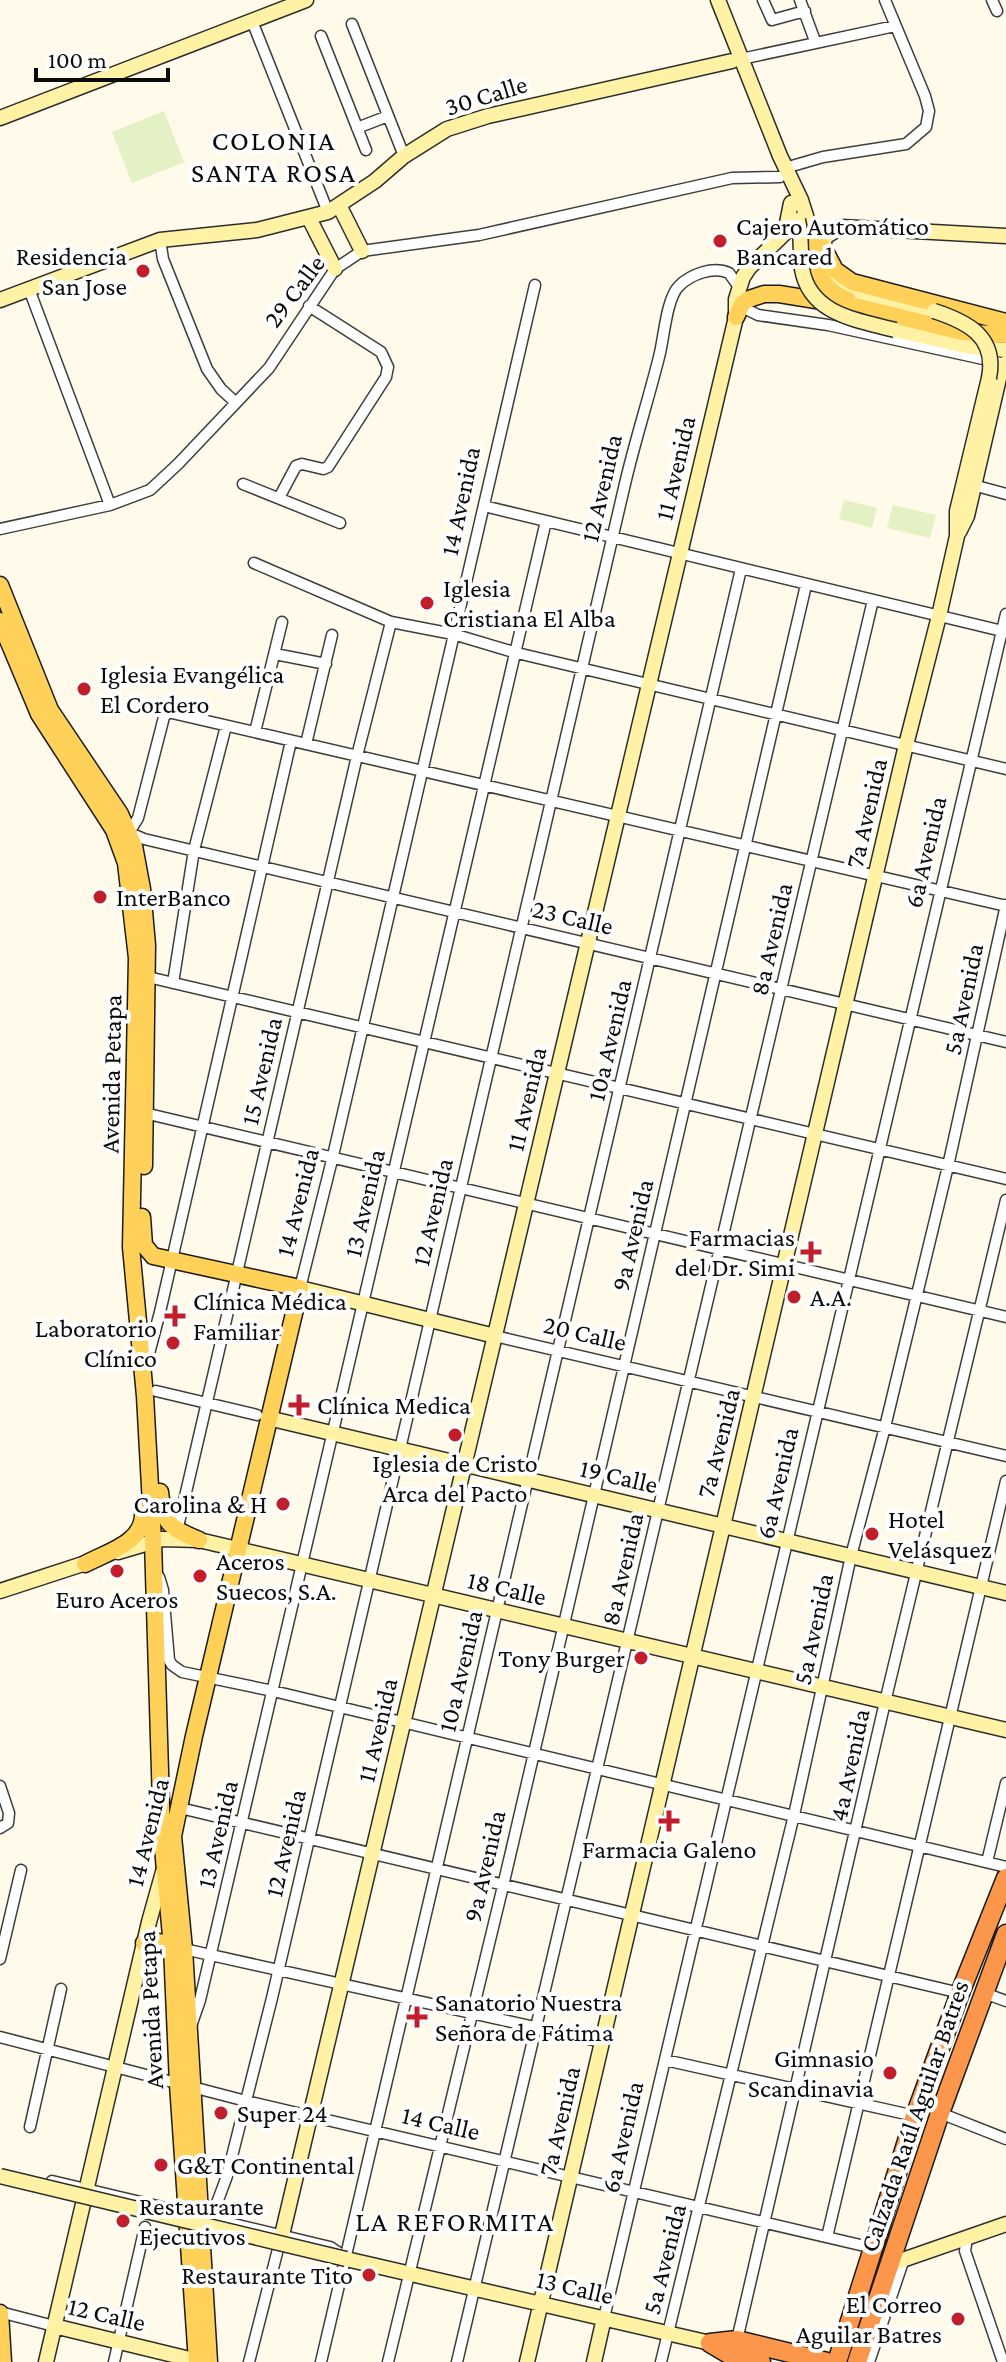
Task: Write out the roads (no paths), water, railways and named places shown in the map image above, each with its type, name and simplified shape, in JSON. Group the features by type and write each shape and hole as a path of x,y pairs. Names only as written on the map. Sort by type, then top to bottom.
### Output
{"highway":[{"name":"Calzada Raúl Aguilar Batres","path":"833,2362 915,2116 1006,1878"},
{"name":"Calzada Raúl Aguilar Batres","path":"861,2362 897,2261 940,2113 1006,1934"},
{"path":"710,2343 761,2362"},
{"path":"733,2353 833,2362"}],"main road":[{"path":"0,118 306,0"},
{"path":"708,0 811,231 812,251 823,283 835,295 855,302 859,307"},
{"path":"718,0 737,60"},
{"name":"30 Calle","path":"0,300 160,240 257,230 309,218 334,208 375,181 404,156 447,129 488,116 737,60"},
{"path":"783,172 798,220 802,269 806,283 817,300 835,313 895,330 970,347 1006,350"},
{"path":"736,317 749,268 785,233 791,203"},
{"path":"334,208 362,251"},
{"path":"309,218 335,269"},
{"path":"883,300 836,282 827,267 823,247 828,233 841,227 1006,236"},
{"name":"7a Avenida","path":"527,2362 906,745 939,616 957,536 957,511 989,378 990,355 977,332 966,324 934,311 849,295 831,284 821,266 811,231"},
{"path":"823,247 835,270 852,282 1006,322"},
{"path":"742,294 779,294 859,307 962,332 1006,335"},
{"name":"11 Avenida","path":"280,2242 736,317"},
{"name":"7a Avenida","path":"957,536 967,516 1000,374 1006,364"},
{"name":"Avenida Petapa","path":"0,585 3,615 39,714 122,847 133,905 137,958 142,1234 144,1245 153,1256"},
{"name":"Avenida Petapa","path":"3,615 50,710 129,831 142,889 148,977 131,1247 143,1374 150,1394 165,1867 189,2034 185,2086"},
{"path":"138,1300 146,1265 153,1256"},
{"name":"20 Calle","path":"153,1256 495,1336"},
{"name":"14 Avenida","path":"46,2362 114,2066 180,1808 238,1548 262,1416 300,1288"},
{"path":"150,1394 161,1510 165,1520 177,1531 199,1540"},
{"path":"85,1564 133,1538 143,1526 138,1420 150,1394"},
{"name":"19 Calle","path":"262,1416 1006,1593"},
{"name":"18 Calle","path":"0,1591 153,1541 175,1538 199,1540 1006,1730"},
{"name":"Avenida Petapa","path":"173,1836 185,2086 198,2221 195,2361"},
{"path":"144,1943 159,1942 178,1948"},
{"name":"13 Calle","path":"0,2176 793,2362"},
{"path":"897,2261 1006,2224"},
{"path":"0,2312 3,2362"},
{"name":"6a Avenida","path":"594,2362 604,2318"},
{"name":"12 Calle","path":"54,2326 195,2361"}],"street":[{"path":"763,0 772,20 805,11"},
{"path":"800,0 815,41"},
{"path":"885,0 895,26"},
{"path":"992,0 997,11"},
{"path":"252,21 334,208"},
{"path":"352,24 404,156"},
{"name":"30 Calle","path":"737,60 895,26"},
{"name":"29 Calle","path":"0,529 110,505 134,498 159,483 269,368 335,269 362,251 479,235 732,178 783,172 823,157 906,144 926,127 929,111 895,26"},
{"path":"321,36 366,150"},
{"path":"357,128 388,116"},
{"path":"160,240 163,259 207,369 235,402"},
{"name":"12 Avenida","path":"198,2221 227,2176 246,2101 612,538 673,294 680,285 698,274 711,270 729,273 748,310 758,315 828,325 1006,364"},
{"name":"14 Avenida","path":"300,1288 535,285"},
{"path":"29,289 110,505"},
{"path":"279,498 296,466 328,467 386,377 388,367 381,352 309,306"},
{"path":"243,484 340,523"},
{"path":"973,485 1006,494"},
{"path":"484,506 1004,632"},
{"name":"13 Avenida","path":"189,2034 211,1955 546,521"},
{"path":"254,563 391,622 453,634 517,653 1006,769"},
{"name":"10a Avenida","path":"321,2362 741,569"},
{"name":"9a Avenida","path":"388,2362 503,1886 806,585"},
{"name":"8a Avenida","path":"457,2362 873,600"},
{"name":"6a Avenida","path":"604,2318 1006,614"},
{"path":"255,732 282,622"},
{"name":"15 Avenida","path":"177,1531 327,882 391,622"},
{"path":"306,744 332,635"},
{"path":"275,654 326,664"},
{"path":"129,831 138,818 167,713 1006,906"},
{"path":"173,983 194,850 226,726"},
{"path":"143,1374 160,1312 291,741"},
{"name":"23 Calle","path":"129,831 327,882 1006,1042"},
{"name":"5a Avenida","path":"661,2362 794,1815 851,1556 948,1166 1006,906"},
{"path":"148,977 1006,1179"},
{"path":"140,1112 201,1129 1006,1317"},
{"name":"4a Avenida","path":"733,2353 1006,1200"},
{"name":"20 Calle","path":"495,1336 1006,1456"},
{"name":"19 Calle","path":"150,1394 262,1416"},
{"path":"827,2237 1006,1481"},
{"name":"Avenida Petapa","path":"153,1560 163,1590 169,1660 176,1669 208,1678"},
{"path":"208,1678 1006,1867"},
{"path":"987,1862 1006,1783"},
{"path":"0,1786 9,1813 4,1825"},
{"path":"180,1808 308,1841 960,1993"},
{"path":"0,1959 21,1870"},
{"path":"178,1948 602,2042"},
{"path":"30,2127 61,1989"},
{"path":"984,1993 1006,2001"},
{"name":"14 Calle","path":"0,2037 246,2101 873,2248"},
{"path":"665,2060 915,2116"},
{"path":"940,2113 1006,2139"},
{"name":"13 Calle","path":"0,2170 86,2196"},
{"name":"13 Calle","path":"0,2183 86,2196 198,2221 280,2242 330,2262 346,2259"},
{"path":"114,2362 145,2227"},
{"path":"967,2238 965,2251 1003,2362"},
{"name":"11 Avenida","path":"249,2362 280,2242"},
{"name":"12 Calle","path":"0,2312 54,2326"}],"place":[{"name":"Cajero Automático Bancared","path":"720,241"},
{"name":"Residencia San Jose","path":"143,271"},
{"name":"Iglesia Cristiana El Alba","path":"427,603"},
{"name":"Iglesia Evangélica El Cordero","path":"84,689"},
{"name":"InterBanco","path":"100,897"},
{"name":"Farmacias del Dr. Simi","path":"811,1252"},
{"name":"A.A.","path":"794,1297"},
{"name":"Clínica Médica Familiar","path":"175,1316"},
{"name":"Laboratorio Clínico","path":"173,1343"},
{"name":"Clínica Medica","path":"299,1405"},
{"name":"Iglesia de Cristo Arca del Pacto","path":"455,1435"},
{"name":"Carolina & H","path":"283,1504"},
{"name":"Hotel Velásquez","path":"872,1534"},
{"name":"Euro Aceros","path":"117,1571"},
{"name":"Aceros Suecos, S.A.","path":"200,1576"},
{"name":"Tony Burger","path":"641,1658"},
{"name":"Farmacia Galeno","path":"669,1821"},
{"name":"Sanatorio Nuestra Señora de Fátima","path":"417,2017"},
{"name":"Gimnasio Scandinavia","path":"890,2073"},
{"name":"Super 24","path":"221,2113"},
{"name":"G&T Continental","path":"161,2165"},
{"name":"Restaurante Ejecutivos","path":"123,2221"},
{"name":"Restaurante Tito","path":"369,2275"},
{"name":"El Correo Aguilar Batres","path":"958,2319"}],"district":[{"name":"COLONIA SANTA ROSA","path":"274,156"},
{"name":"LA REFORMITA","path":"455,2221"}]}
